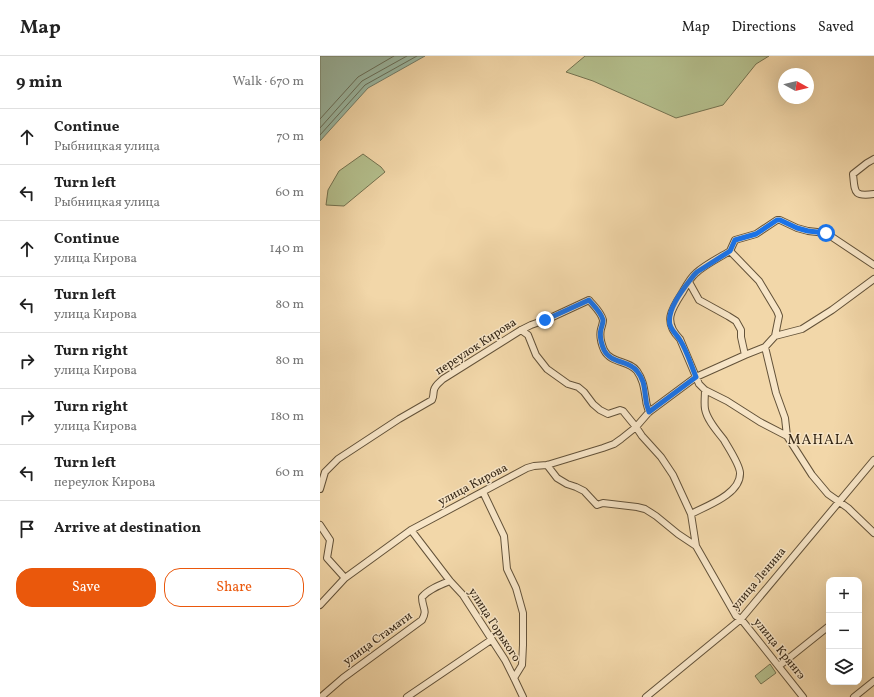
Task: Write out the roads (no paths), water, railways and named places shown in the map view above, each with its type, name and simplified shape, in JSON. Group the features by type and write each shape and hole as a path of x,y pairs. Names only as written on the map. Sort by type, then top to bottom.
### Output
{"street":[{"path":"874,159 853,174 854,189 857,194 874,194"},
{"path":"874,265 826,233 808,231 777,220 756,234 735,240 730,251 697,272 670,313 670,324 674,333 680,339 699,384 705,390 727,401 760,422 786,436 812,475 828,494 833,499 839,501 848,508 874,533"},
{"path":"730,251 759,281 779,316 775,336 765,347 776,393 785,418 786,436"},
{"path":"775,336 802,330 874,280"},
{"path":"689,282 699,300 736,321 741,330 745,355"},
{"name":"переулок Кирова","path":"320,490 324,472 338,459 399,419 432,400 434,396 434,389 443,379 521,330 589,300 600,312 603,321 600,340 605,352 611,358 631,365 636,370 643,381 649,412"},
{"name":"улица Крянгэ","path":"521,330 528,335 536,355 547,369 568,384 578,387 600,410 608,414 620,410 623,411 642,436 661,457 673,475 691,514 696,546 736,616 741,619 803,697"},
{"name":"улица Кирова","path":"320,605 345,578 411,530 527,468 547,465 614,444 636,427 649,412 696,377 765,347"},
{"path":"691,514 716,502 734,489 739,480 740,473 735,459 719,435 705,409 705,390"},
{"name":"улица Ленина","path":"646,697 741,619 874,460"},
{"path":"547,465 557,478 584,491 598,505 603,503 645,509 696,546"},
{"path":"483,492 504,536 507,569 516,588 523,613 522,665 514,678"},
{"path":"320,524 330,540 327,558 345,578"},
{"name":"улица Горького","path":"411,530 450,581 463,595 514,678 523,697"},
{"name":"улица Стамати","path":"321,697 422,620 426,610 422,603 422,597 425,593 450,581"},
{"path":"779,666 826,628"},
{"path":"408,697 491,640"},
{"path":"854,697 874,681"}],"water":[{"path":"320,56 425,56 368,88 320,141"}],"district":[{"name":"MAHALA","path":"821,440"}]}
